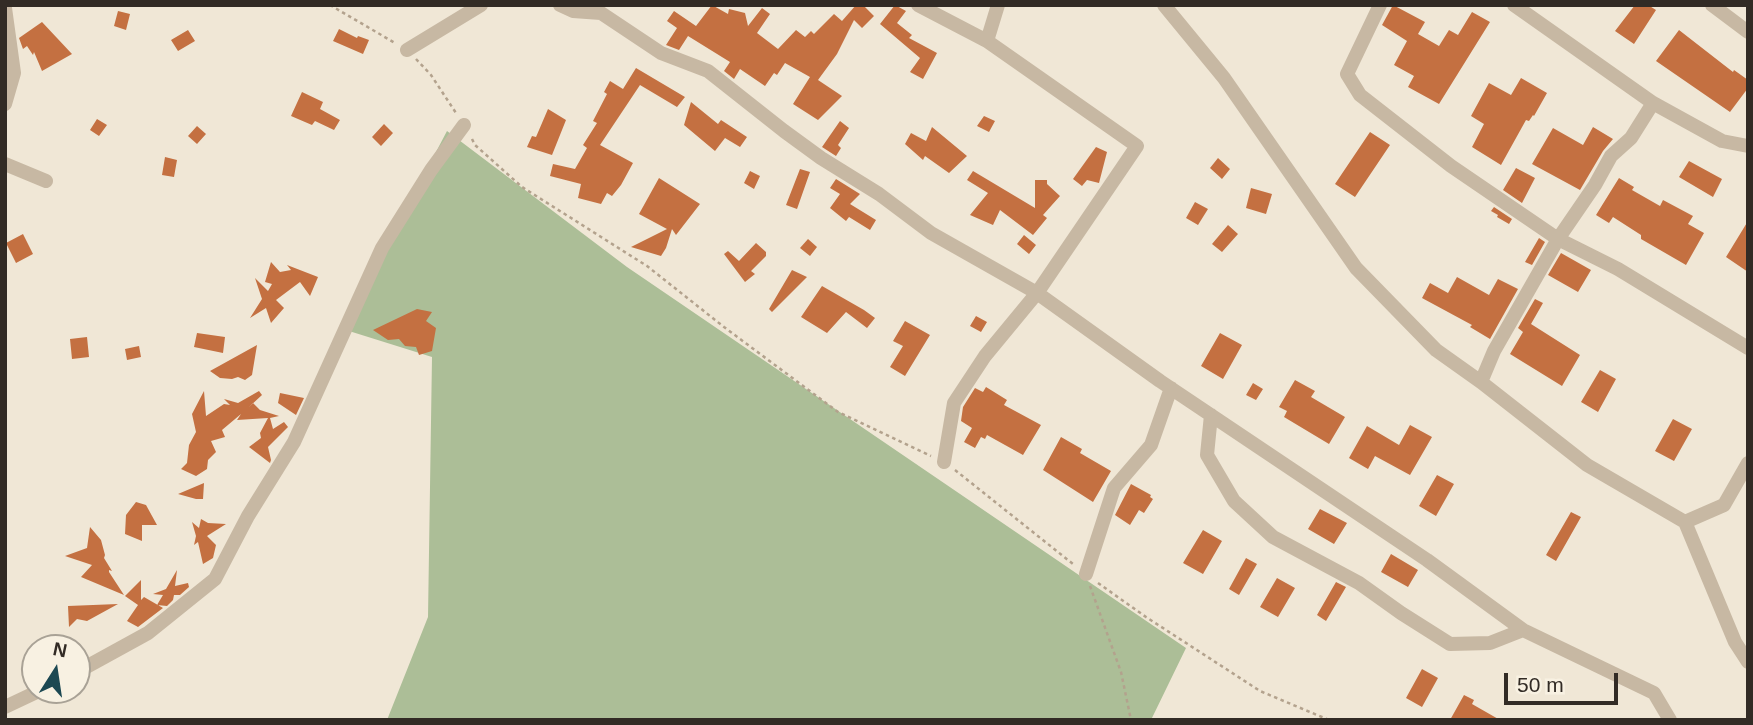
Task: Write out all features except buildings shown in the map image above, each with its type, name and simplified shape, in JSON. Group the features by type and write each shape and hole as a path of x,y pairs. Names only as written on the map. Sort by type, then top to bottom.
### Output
{"street":[{"path":"407,50 481,5"},
{"path":"560,5 573,11 601,13 661,52 708,71 784,131 879,194 931,233 1037,293 1171,388 1427,560 1523,630 1654,693 1670,720"},
{"path":"918,5 987,41 1137,146 1037,293 985,356 954,403 944,462"},
{"path":"987,41 998,5"},
{"path":"1164,5 1224,78 1356,268 1436,350 1587,465 1685,522 1735,642 1748,662"},
{"path":"1380,5 1347,74 1360,95 1451,166 1558,239 1618,269 1748,348"},
{"path":"1514,5 1653,103 1722,141 1748,146"},
{"path":"1712,5 1748,32"},
{"path":"5,8 14,73 5,104"},
{"path":"1481,382 1494,351 1558,239 1595,185 1611,156 1631,138 1653,103"},
{"path":"91,665 148,634 215,579 248,516 294,442 382,248 431,170 464,125"},
{"path":"5,164 46,181"},
{"path":"1086,574 1114,488 1151,445 1171,388"},
{"path":"1211,415 1207,455 1234,501 1273,537 1359,583 1450,644 1490,643 1523,630"},
{"path":"1685,522 1724,505 1748,463"},
{"path":"5,707 21,699"}],"path":[{"path":"330,5 407,50 431,75 475,145 522,187 647,266 838,412 944,462 1086,574 1146,617 1260,691 1329,720"},
{"path":"1086,574 1121,672 1131,720"}],"green space":[{"path":"447,131 627,267 1186,648 1151,720 387,720 428,617 432,357 349,331 406,209"}]}
